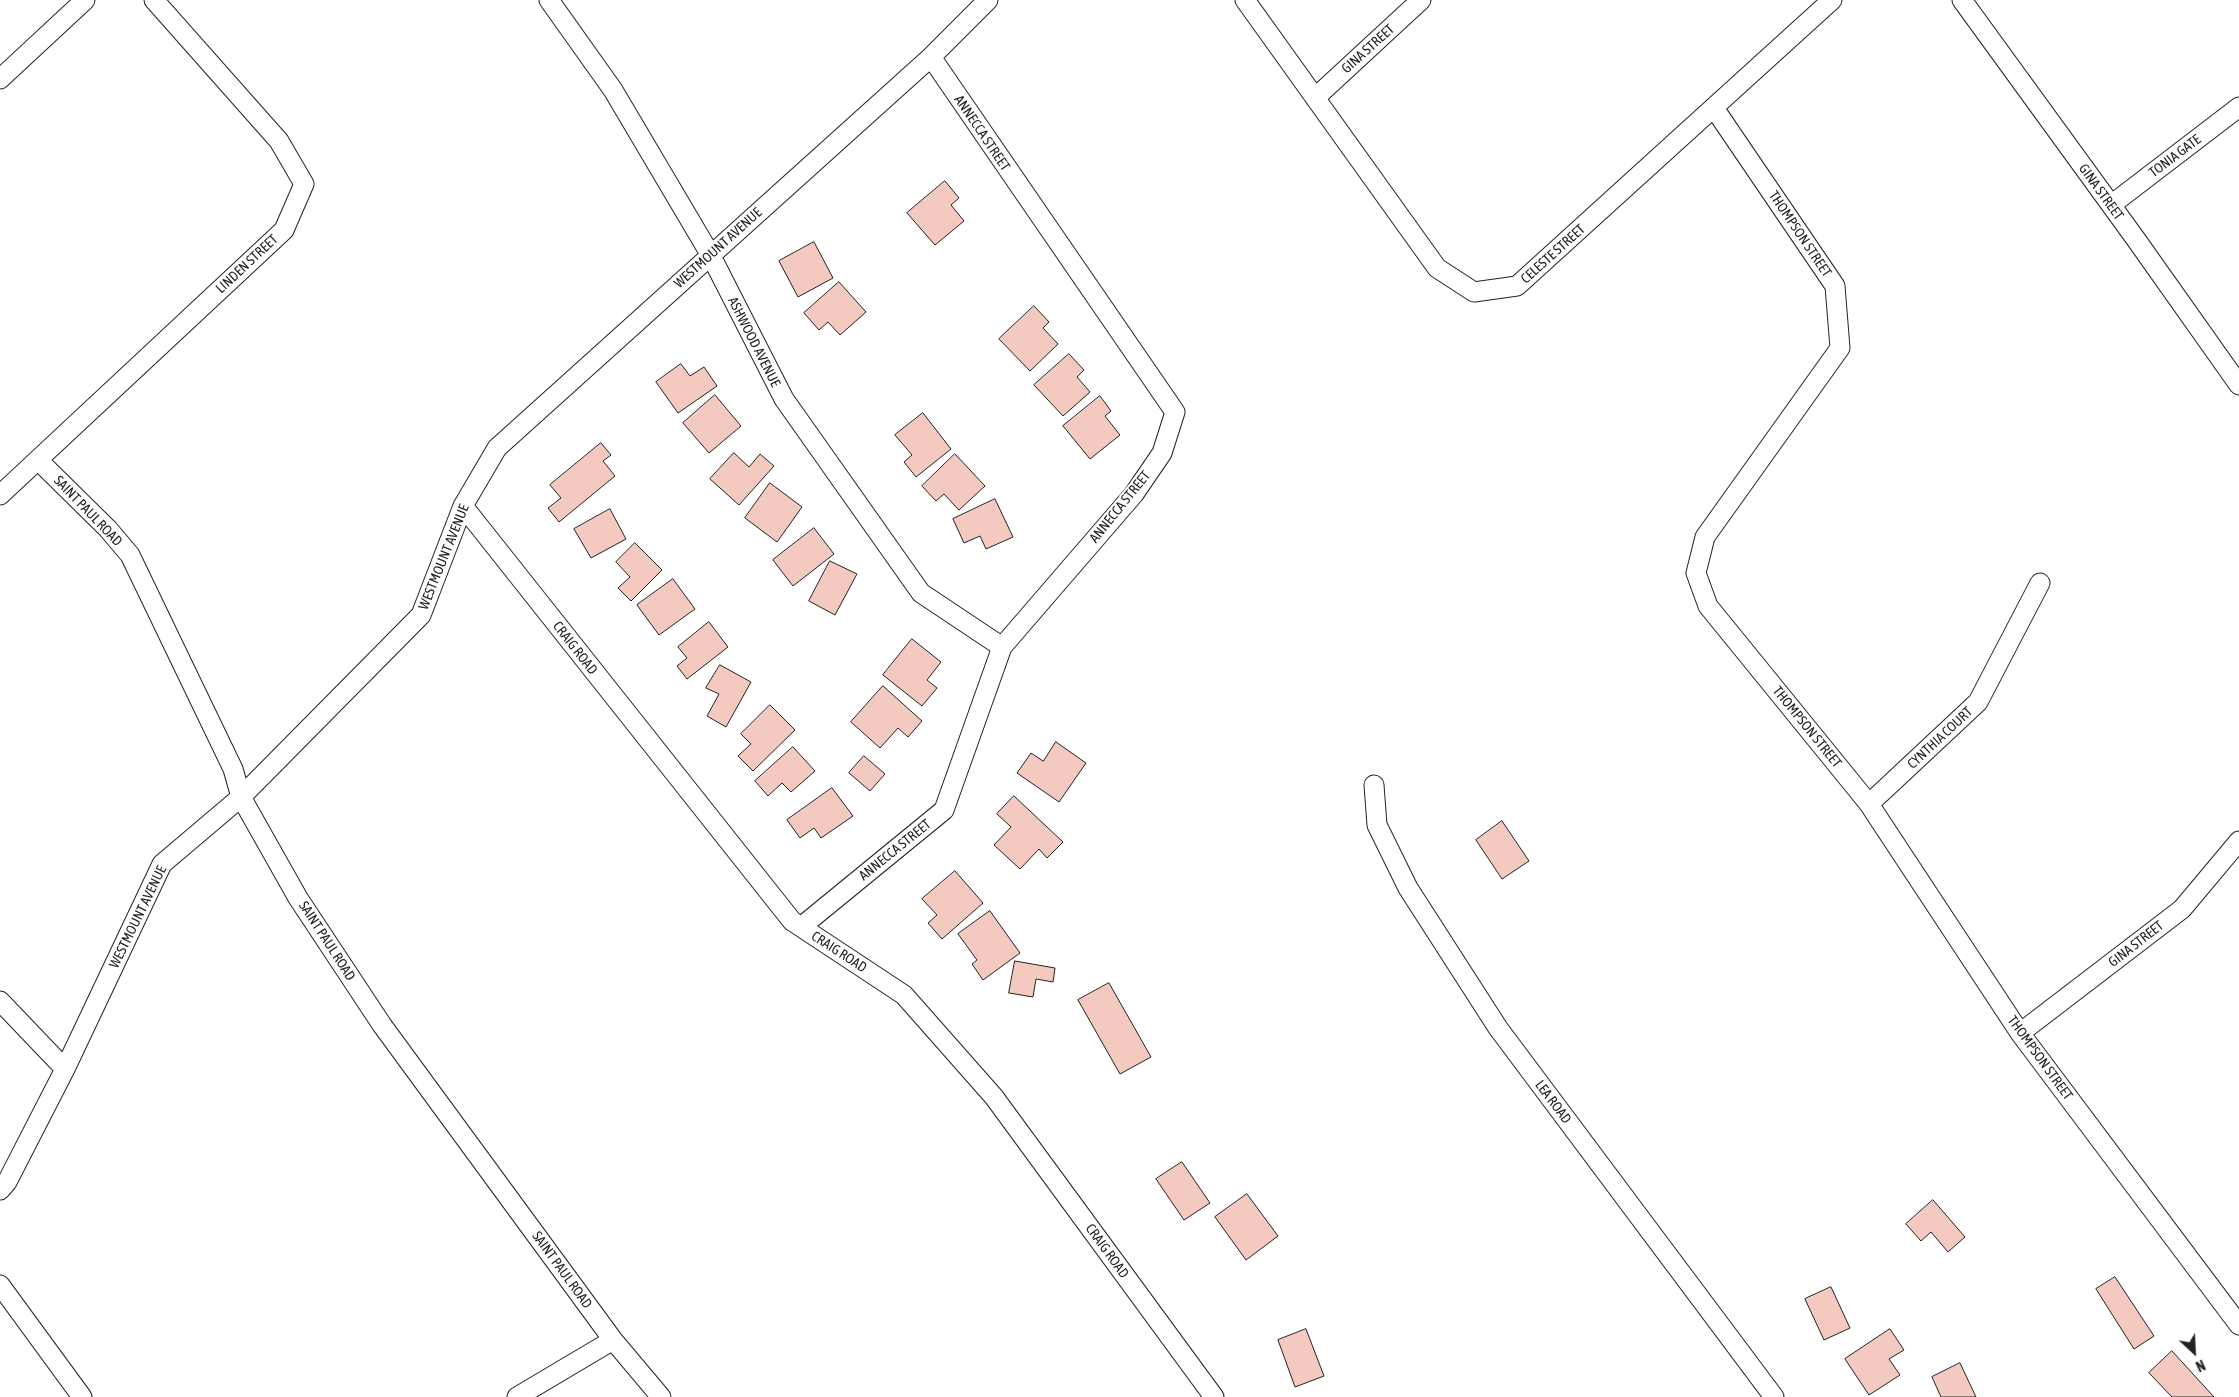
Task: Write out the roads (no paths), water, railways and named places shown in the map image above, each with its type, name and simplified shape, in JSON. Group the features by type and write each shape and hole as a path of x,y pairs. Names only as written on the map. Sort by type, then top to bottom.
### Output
{"street":[{"path":"0,79 85,0"},
{"name":"LINDEN STREET","path":"0,496 284,230 304,184 279,141 154,0"},
{"name":"ASHWOOD AVENUE","path":"549,0 613,90 710,254 784,400 921,593 1002,647"},
{"name":"WESTMOUNT AVENUE","path":"0,1190 7,1182 65,1069 162,864 241,797 421,615 463,506 497,448 930,57 988,0"},
{"name":"CELESTE STREET","path":"1245,0 1437,268 1474,292 1518,286 1832,0"},
{"name":"GINA STREET","path":"1315,98 1421,0"},
{"name":"GINA STREET","path":"1962,0 2239,385"},
{"name":"ANNECCA STREET","path":"801,927 944,810 1002,647 1134,494 1162,454 1174,412 930,57"},
{"name":"TONIA GATE","path":"2111,205 2239,107"},
{"name":"THOMPSON STREET","path":"1714,108 1835,286 1840,348 1705,537 1696,573 1708,606 1869,804 2020,1033 2239,1325"},
{"name":"SAINT PAUL ROAD","path":"38,460 108,529 130,555 233,769 241,797 298,898 382,1025 613,1340 661,1397"},
{"name":"CRAIG ROAD","path":"463,506 792,921 904,995 994,1097 1214,1397"},
{"name":"CYNTHIA COURT","path":"1869,804 1978,702 2040,583"},
{"name":"LEA ROAD","path":"1374,785 1377,825 1408,888 1498,1028 1774,1397"},
{"name":"GINA STREET","path":"2020,1033 2182,909 2239,841"},
{"path":"0,1001 65,1069"},
{"path":"0,1285 82,1397"},
{"path":"517,1397 613,1340"}]}
